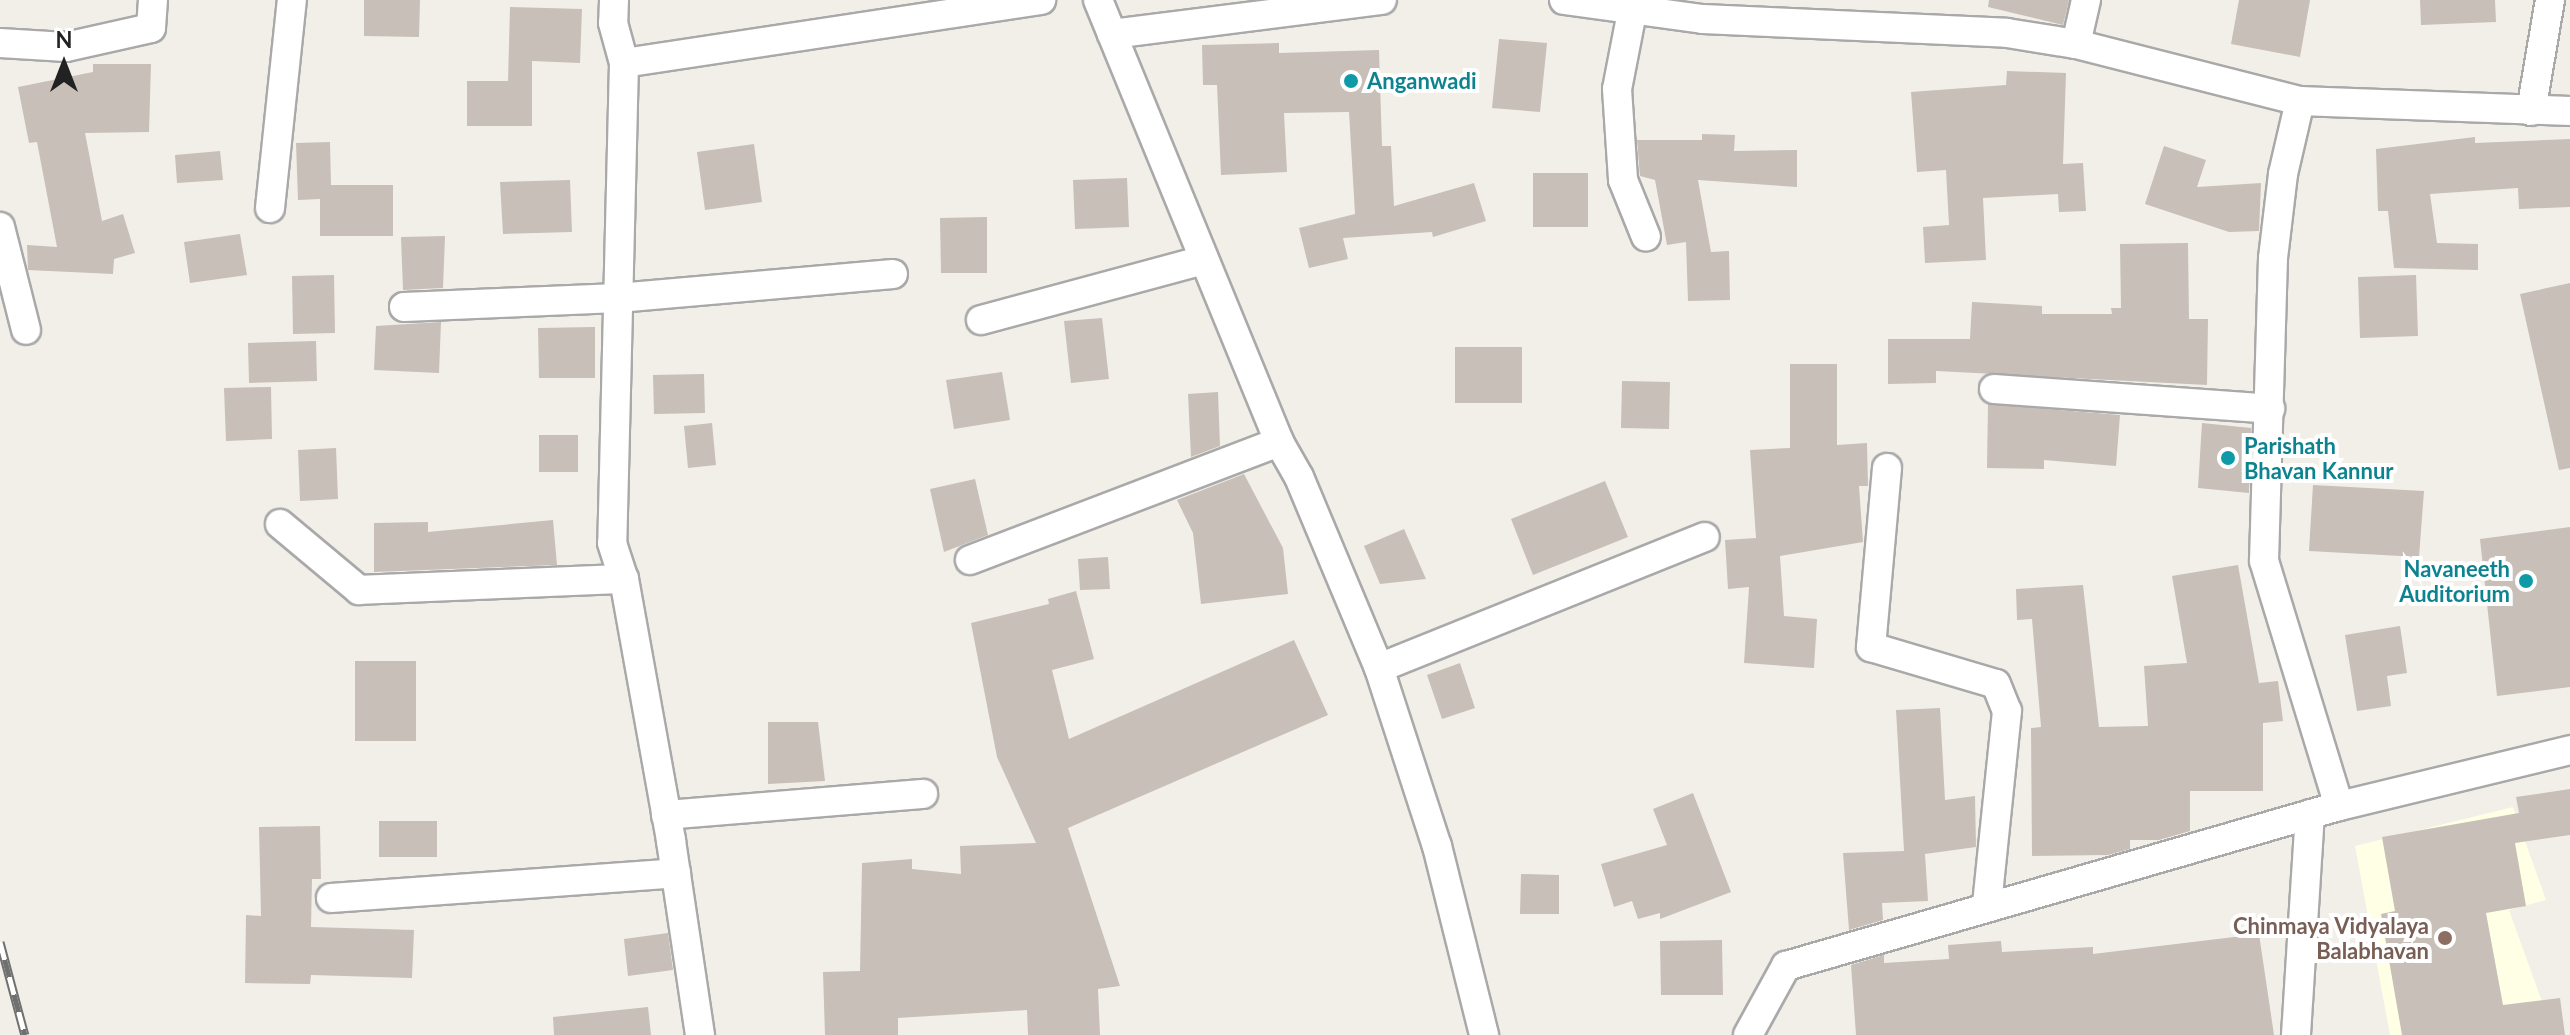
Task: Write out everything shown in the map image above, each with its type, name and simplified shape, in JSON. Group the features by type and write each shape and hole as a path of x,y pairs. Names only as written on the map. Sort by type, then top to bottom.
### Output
{"street":[{"path":"0,43 66,47 151,28 153,0"},
{"path":"270,208 292,0"},
{"path":"614,0 613,23 624,63 612,543 624,579 676,873 700,1035"},
{"path":"624,63 1041,0"},
{"path":"1098,0 1279,442 1299,477 1379,668 1437,846 1484,1035"},
{"path":"1112,34 1382,0"},
{"path":"1564,0 1632,12 2007,33 2076,44 2300,101 2570,111"},
{"path":"2076,44 2086,0"},
{"path":"2531,111 2550,0"},
{"path":"1632,12 1617,89 1623,180 1646,237"},
{"path":"2300,101 2283,174 2273,258 2264,561 2339,806"},
{"path":"0,227 26,330"},
{"path":"981,320 1204,260"},
{"path":"404,307 618,298 893,274"},
{"path":"1994,389 2270,409"},
{"path":"970,560 1279,442"},
{"path":"1887,468 1871,647 1996,684 2007,711 1987,906"},
{"path":"280,524 359,590 624,579"},
{"path":"1379,668 1705,537"},
{"path":"1748,1035 1786,966 2339,806 2570,750"},
{"path":"666,815 923,794"},
{"path":"2296,1035 2310,814"},
{"path":"331,898 676,873"}],"shaded area":[{"name":"Chinmaya Vidyalaya Balabhavan","path":"2513,807 2546,900 2509,910 2554,1035 2390,1035 2355,846"}],"building":[{"path":"364,0 420,0 419,37 364,36"},
{"path":"1989,0 2069,0 2063,25 1988,7"},
{"path":"2239,0 2310,0 2300,57 2231,44"},
{"path":"2420,0 2495,0 2496,22 2421,25"},
{"path":"510,7 582,9 580,63 532,61 532,126 467,126 467,81 508,81"},
{"path":"1499,39 1547,43 1540,112 1492,108"},
{"path":"1279,43 1279,53 1379,50 1382,146 1391,146 1394,206 1474,183 1486,221 1433,237 1432,232 1343,238 1348,259 1309,268 1299,228 1355,214 1349,112 1284,113 1287,172 1221,175 1217,85 1203,85 1202,45"},
{"path":"93,64 151,64 149,132 85,133 102,221 123,214 135,253 114,259 113,274 28,270 27,245 57,247 37,142 29,143 18,87 93,72"},
{"path":"2007,71 2066,73 2063,164 2083,163 2086,211 2059,212 2058,194 1983,198 1986,260 1925,263 1923,227 1949,225 1946,170 1917,172 1911,92 2006,85"},
{"path":"1702,134 1735,135 1734,151 1797,150 1797,187 1698,180 1711,252 1729,251 1730,300 1688,301 1686,242 1667,245 1655,180 1640,176 1637,140 1702,140"},
{"path":"2475,137 2475,143 2570,139 2570,207 2519,209 2518,188 2430,194 2437,243 2478,244 2478,270 2394,268 2388,211 2378,211 2376,149"},
{"path":"330,142 331,185 393,185 393,236 320,236 320,199 298,200 296,143"},
{"path":"754,144 762,202 705,210 697,152"},
{"path":"2164,146 2206,160 2197,187 2261,183 2259,231 2229,232 2145,204"},
{"path":"220,151 223,180 177,183 175,155"},
{"path":"1533,173 1588,173 1588,227 1533,227"},
{"path":"1127,178 1129,227 1075,229 1073,180"},
{"path":"570,180 572,232 503,234 500,182"},
{"path":"987,217 987,273 941,273 940,218"},
{"path":"240,234 247,275 190,283 184,242"},
{"path":"445,236 443,288 403,290 401,237"},
{"path":"2188,243 2189,319 2208,319 2207,385 1936,371 1936,383 1888,384 1888,339 1970,339 1972,302 2042,306 2042,314 2112,314 2111,308 2121,308 2120,244"},
{"path":"334,275 335,333 293,334 292,276"},
{"path":"2416,275 2418,336 2360,338 2358,277"},
{"path":"2570,283 2570,468 2559,470 2520,294"},
{"path":"1102,318 1109,379 1071,383 1064,321"},
{"path":"441,322 439,373 374,370 376,326"},
{"path":"595,327 595,378 539,378 538,328"},
{"path":"316,341 317,381 249,383 248,343"},
{"path":"1455,347 1522,347 1522,403 1455,403"},
{"path":"1790,364 1837,364 1837,445 1867,443 1868,486 1859,486 1863,542 1780,556 1784,616 1817,619 1814,668 1744,663 1749,587 1728,589 1725,540 1756,538 1750,450 1790,448"},
{"path":"1002,372 1010,420 954,429 946,380"},
{"path":"704,374 705,413 654,414 653,375"},
{"path":"1622,381 1670,382 1669,429 1621,428"},
{"path":"271,387 272,439 226,441 224,388"},
{"path":"1218,392 1220,446 1191,457 1188,394"},
{"path":"1988,404 2120,415 2116,466 2044,460 2044,469 1987,468"},
{"path":"712,423 716,465 688,468 684,426"},
{"name":"Parishath Bhavan Kannur","path":"2202,423 2251,428 2249,493 2198,488"},
{"path":"539,435 578,435 578,472 539,472"},
{"path":"336,448 338,499 300,501 298,450"},
{"path":"1244,474 1283,548 1288,594 1201,604 1193,533 1177,500"},
{"path":"975,479 988,535 944,552 930,489"},
{"path":"1605,481 1628,537 1533,575 1511,519"},
{"path":"2313,485 2424,491 2419,557 2309,551"},
{"path":"553,520 557,565 374,572 374,523 428,522 428,532"},
{"name":"Navaneeth Auditorium","path":"2570,527 2570,687 2497,696 2480,539"},
{"path":"1404,529 1426,579 1380,584 1364,546"},
{"path":"1108,557 1110,589 1080,590 1078,559"},
{"path":"2238,565 2259,683 2278,681 2283,721 2263,723 2263,791 2190,791 2190,831 2159,840 2130,840 2130,849 2108,855 2032,856 2031,728 2041,727 2032,619 2017,620 2016,589 2083,585 2099,727 2148,726 2144,666 2187,663 2172,576"},
{"path":"1076,591 1094,659 1052,670 1069,739 1294,640 1328,715 1068,828 1120,986 1098,989 1100,1035 1028,1035 1027,1010 898,1018 898,1035 825,1035 823,972 860,971 862,863 912,859 912,869 961,874 960,846 1036,843 997,757 971,623 1049,604 1048,599"},
{"path":"2400,626 2407,673 2387,676 2391,706 2357,711 2345,635"},
{"path":"355,661 416,661 416,741 355,741"},
{"path":"1460,663 1475,708 1442,719 1427,675"},
{"path":"1940,708 1945,800 1975,796 1976,847 1925,854 1928,901 1882,903 1883,920 1849,930 1843,853 1904,851 1896,710"},
{"path":"768,722 818,722 825,781 768,784"},
{"name":"Chinmaya Vidyalaya Balabhavan","path":"2570,789 2570,835 2515,843 2526,906 2486,913 2503,1005 2560,998 2565,1035 2402,1035 2381,914 2395,911 2382,837 2519,813 2516,797"},
{"path":"1693,793 1731,892 1660,919 1660,913 1638,919 1632,901 1614,907 1601,864 1667,845 1653,809"},
{"path":"379,821 437,821 437,857 379,857"},
{"path":"320,826 321,879 312,879 311,927 414,930 412,978 311,975 310,984 245,983 246,915 261,916 259,827"},
{"path":"1521,874 1559,875 1559,914 1520,914"},
{"path":"668,933 673,970 628,976 624,939"},
{"path":"2259,934 2274,1035 1856,1035 1851,965 1884,955 1884,963 1949,959 1948,945 2001,941 2002,952 2093,947 2093,954"},
{"path":"1722,940 1723,995 1661,995 1660,941"},
{"path":"648,1007 651,1035 554,1035 553,1017"}],"railway":[{"path":"0,942 25,1035"}],"place":[{"name":"Anganwadi","path":"1351,81"},
{"name":"Parishath Bhavan Kannur","path":"2228,458"},
{"name":"Navaneeth Auditorium","path":"2526,581"},
{"name":"Chinmaya Vidyalaya Balabhavan","path":"2445,938"}]}
